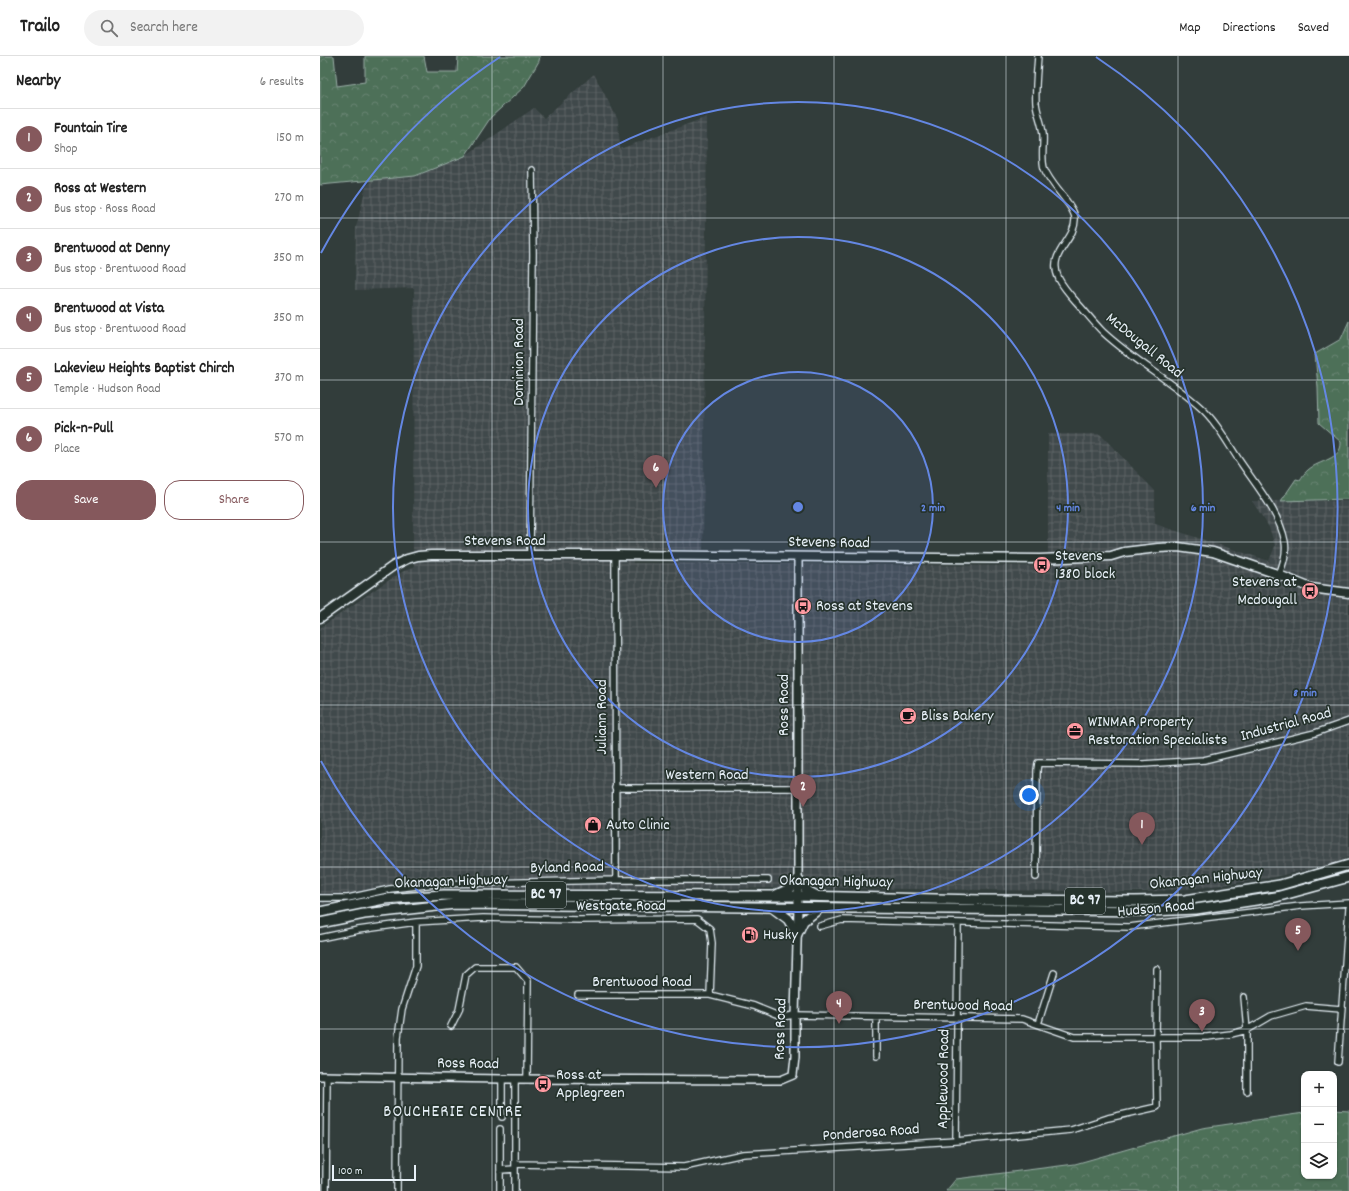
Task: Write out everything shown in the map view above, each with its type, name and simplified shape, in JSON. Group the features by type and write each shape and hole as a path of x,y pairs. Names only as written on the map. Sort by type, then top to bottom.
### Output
{"highway":[{"name":"Okanagan Highway","path":"320,912 384,899 444,895 818,896 997,900 1185,900 1280,886 1349,865"},
{"name":"Okanagan Highway","path":"320,923 364,914 455,904 1151,911 1196,910 1276,897 1349,877"},
{"path":"774,896 789,889 798,880 809,892 818,896"},
{"path":"772,907 788,919 797,934"},
{"path":"797,934 803,921 820,908"}],"main road":[{"name":"Stevens Road","path":"320,618 393,566 407,559 431,555 530,554 1040,559 1111,556 1158,548 1178,547 1213,552 1311,588 1349,593"}],"street":[{"name":"McDougall Road","path":"1038,56 1036,102 1043,133 1042,157 1044,167 1055,187 1070,205 1075,216 1072,231 1060,250 1056,260 1056,270 1059,278 1071,296 1103,332 1199,406 1213,421 1271,509 1281,529 1285,542 1286,553 1279,575"},
{"name":"Dominion Road","path":"530,554 533,254 532,170"},
{"name":"Juliann Road","path":"615,555 616,880"},
{"name":"Ross Road","path":"323,1076 502,1079 781,1080 793,1075 795,1057 798,908 798,557"},
{"name":"Industrial Road","path":"1036,877 1038,763 1143,764 1204,760 1315,733 1349,720"},
{"name":"Western Road","path":"615,788 798,788"},
{"name":"Byland Road","path":"320,898 348,898 390,890 436,884 616,880 768,880"},
{"name":"Hudson Road","path":"820,926 842,920 1129,927 1301,906 1349,903"},
{"path":"1338,1062 1349,908"},
{"name":"Westgate Road","path":"320,938 358,930 416,922 483,918 579,920 697,919 710,929 712,944 710,995"},
{"path":"397,1191 398,1037 402,1008 416,966 416,922"},
{"name":"Applewood Road","path":"956,1140 958,923"},
{"path":"451,1026 459,1010 466,975 475,967 516,967 528,981 527,1078"},
{"path":"1156,1037 1157,969"},
{"path":"1038,1024 1054,973"},
{"name":"Brentwood Road","path":"578,995 710,995 754,1006 781,1017 795,1015 1022,1019 1074,1037 1207,1037 1247,1030 1271,1016 1306,1006 1341,1008"},
{"path":"1244,996 1247,1030 1246,1091"},
{"path":"876,1017 876,1056"},
{"name":"Ponderosa Road","path":"500,1170 515,1166 684,1167 743,1154 956,1140 1071,1130 1108,1118 1157,1107 1156,1037"},
{"path":"323,1076 326,1191"},
{"path":"502,1079 502,1117"},
{"path":"515,1079 515,1191"},
{"path":"500,1129 500,1191"}],"shaded area":[{"path":"594,74 618,120 620,149 707,117 703,550 633,549 633,563 1045,566 1048,553 1048,434 1100,434 1155,491 1155,524 1269,561 1275,546 1269,527 1252,501 1349,501 1349,857 1332,864 1265,879 1199,888 1143,892 838,888 438,889 388,894 320,905 320,628 383,584 404,571 414,567 414,288 355,290 356,228 366,186 374,179 415,176 465,156 534,108 544,118"}],"green space":[{"path":"320,56 334,56 337,86 365,82 365,56 424,56 427,72 457,72 458,56 540,56 539,61 524,87 491,117 465,156 415,176 320,185"},
{"path":"1349,321 1349,499 1281,501 1296,479 1300,480 1307,471 1338,453 1340,448 1341,442 1319,423 1315,354 1341,339"},
{"path":"1337,1110 1349,1111 1349,1191 946,1191 956,1179 1075,1164 1202,1128 1301,1113 1301,1179 1337,1179"}],"place":[{"name":"Pick-n-Pull","path":"656,488"},
{"name":"Stevens 1380 block","path":"1042,565"},
{"name":"Stevens at Mcdougall","path":"1310,591"},
{"name":"Ross at Stevens","path":"803,606"},
{"name":"Bliss Bakery","path":"908,716"},
{"name":"WINMAR Property Restoration Specialists","path":"1075,731"},
{"name":"Ross at Western","path":"803,807"},
{"name":"Auto Clinic","path":"593,825"},
{"name":"Fountain Tire","path":"1142,845"},
{"name":"Husky","path":"750,935"},
{"name":"Lakeview Heights Baptist Chirch","path":"1298,951"},
{"name":"Brentwood at Vista","path":"839,1024"},
{"name":"Brentwood at Denny","path":"1202,1032"},
{"name":"Ross at Applegreen","path":"543,1084"}],"district":[{"name":"BOUCHERIE CENTRE","path":"453,1113"}]}
